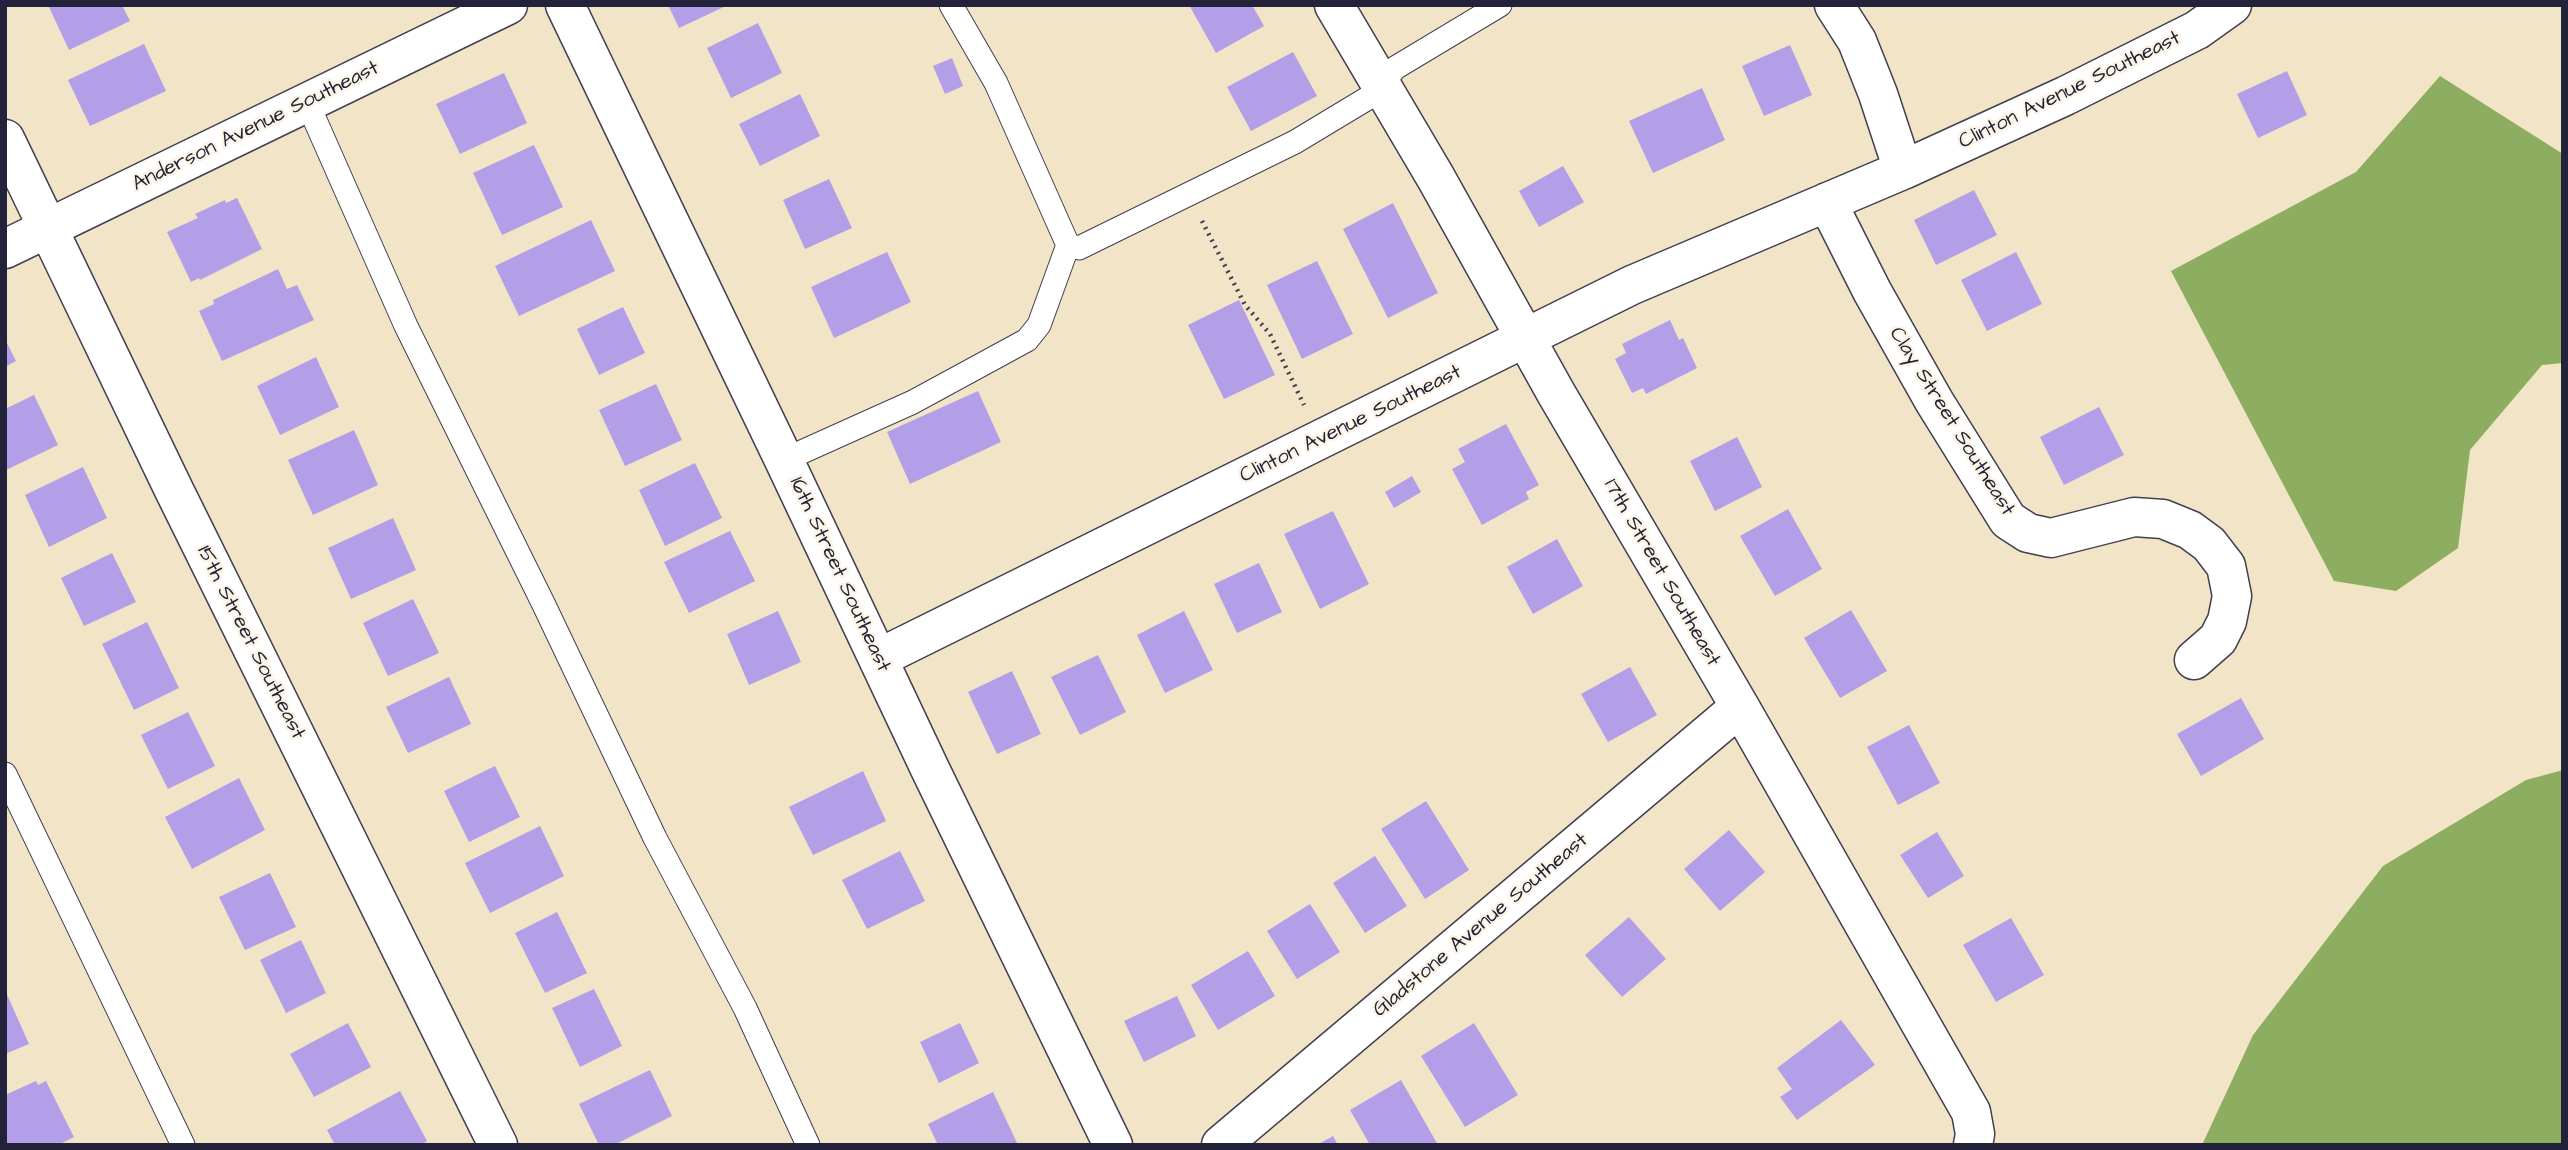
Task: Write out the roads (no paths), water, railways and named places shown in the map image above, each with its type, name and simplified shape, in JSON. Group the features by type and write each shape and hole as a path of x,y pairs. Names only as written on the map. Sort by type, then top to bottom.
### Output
{"street":[{"name":"Anderson Avenue Southeast","path":"5,249 508,5"},
{"name":"16th Street Southeast","path":"565,5 937,784 1113,1145"},
{"name":"17th Street Southeast","path":"1334,5 1971,1112 1976,1134 1973,1145"},
{"path":"1834,5 1857,41 1903,170"},
{"name":"Clinton Avenue Southeast","path":"879,658 1632,285 1903,170 2113,72 2197,30 2232,5"},
{"name":"15th Street Southeast","path":"5,139 174,490 498,1145"},
{"name":"Clay Street Southeast","path":"1827,202 1872,291 1934,401 2008,520 2028,533 2051,538 2134,517 2163,519 2190,530 2209,544 2226,566 2232,596 2227,621 2218,639 2193,660"},
{"name":"Gladstone Avenue Southeast","path":"1221,1145 1740,707"}],"lane":[{"path":"784,460 913,401 1027,340 1039,326 1068,245 996,83 951,5"},
{"path":"1068,245 1079,248 1295,142 1373,96 1395,68 1500,5"},
{"path":"307,102 406,326 655,838 745,1009 808,1145"},
{"path":"5,774 183,1145"}]}
